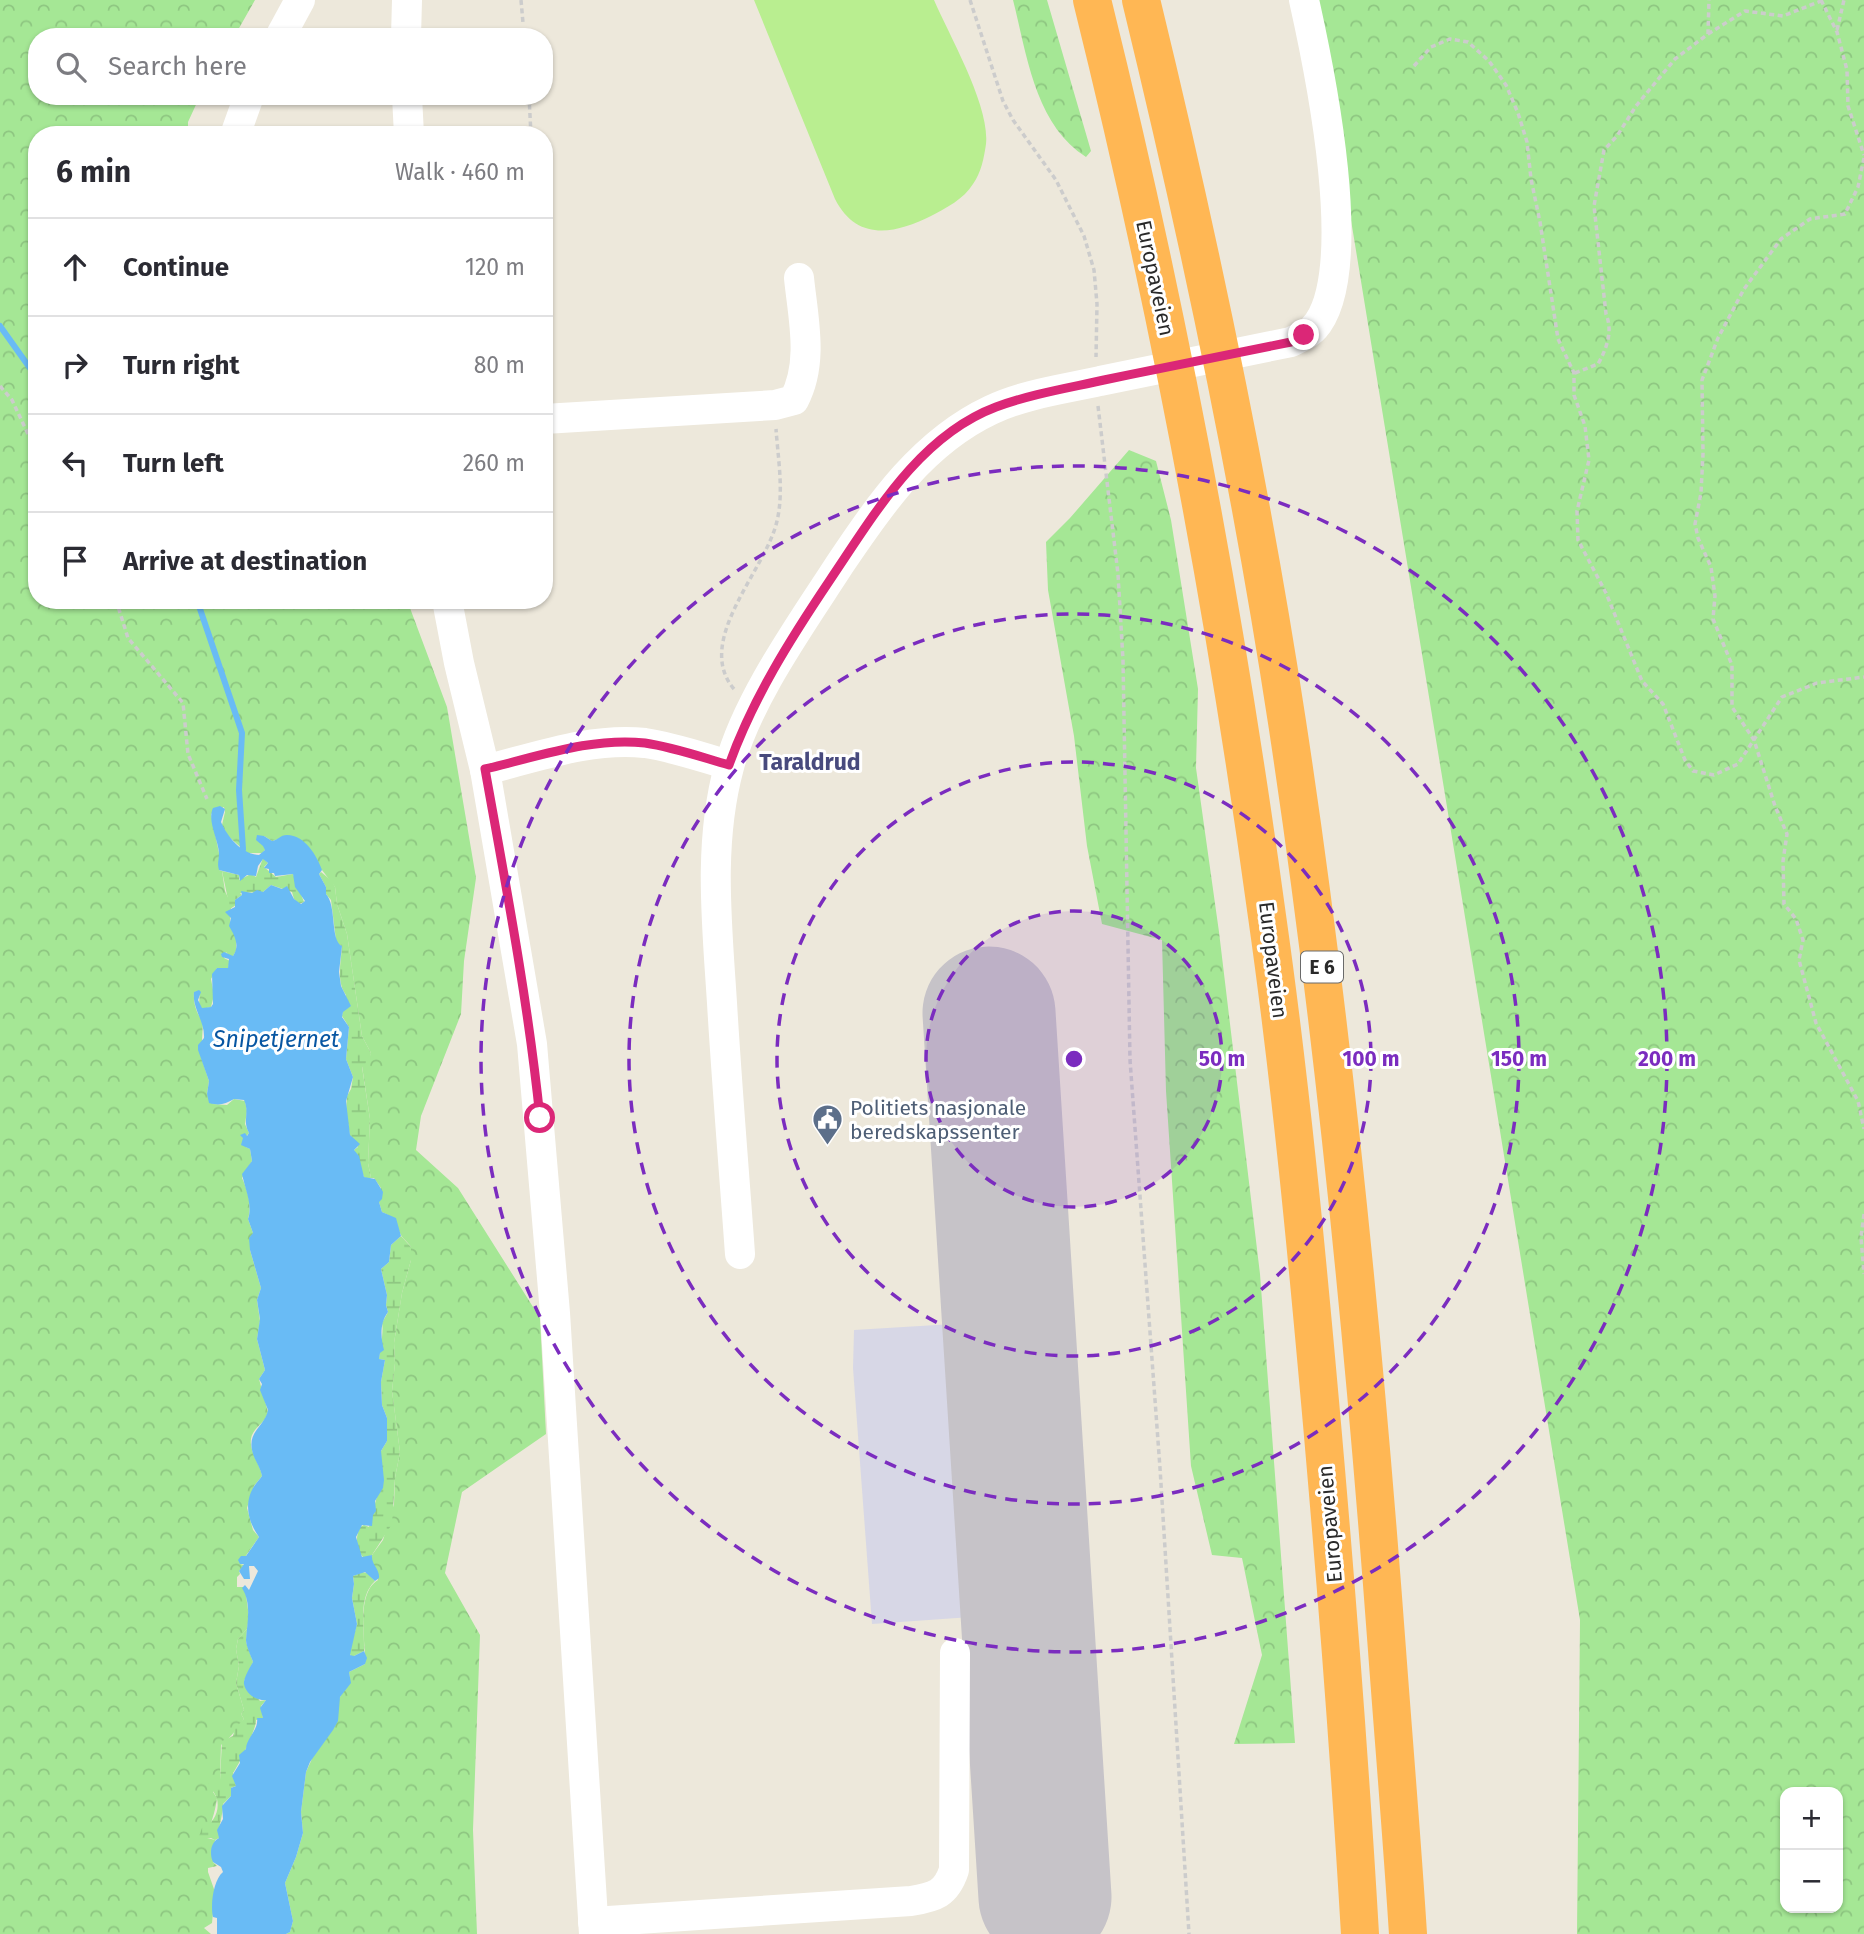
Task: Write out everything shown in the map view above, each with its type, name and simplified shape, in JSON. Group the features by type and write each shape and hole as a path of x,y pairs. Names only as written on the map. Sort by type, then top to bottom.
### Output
{"highway":[{"name":"Europaveien","path":"1092,0 1124,130 1197,478 1267,916 1292,1118 1315,1346 1338,1611 1360,1934"},
{"name":"E 6","path":"1141,0 1194,226 1243,469 1274,638 1314,907 1341,1126 1362,1332 1408,1934"}],"street":[{"path":"285,28 300,0"},
{"path":"406,28 407,0"},
{"path":"740,1254 715,891 717,838 729,765 754,704 799,627 873,517 905,475 944,438 969,421 996,408 1101,381 1291,342 1313,330 1321,318 1335,259 1333,158 1323,90 1304,0"},
{"path":"238,126 246,105"},
{"path":"407,105 409,126"},
{"path":"553,418 775,405 794,400 804,371 806,345 799,278"},
{"path":"449,609 485,769 530,1031 540,1118 594,1928 911,1901 930,1898 942,1891 949,1884 954,1870 956,1653"},
{"path":"485,769 571,749 618,742 645,743 674,749 729,765"}],"path":[{"path":"521,0 523,23"},
{"path":"970,0 1003,101 1013,120 1056,180 1084,236 1094,270 1118,574 1122,660 1130,1060 1160,1454 1189,1934"},
{"path":"1708,34 1709,0"},
{"path":"1574,373 1598,364 1606,350 1611,324 1606,314 1594,206 1604,150 1675,59 1708,34 1745,10 1783,16 1822,0 1837,32 1847,70 1848,106 1864,156 1858,187 1845,214 1810,219 1781,239 1744,289 1718,338 1702,380 1703,454 1701,492 1695,524 1711,567 1715,596 1713,620 1732,665 1732,707 1754,740 1787,834 1783,861 1784,904 1796,919 1803,940 1799,960 1816,1023 1858,1101 1864,1129"},
{"path":"1837,32 1844,0"},
{"path":"1414,66 1431,47 1450,39 1468,42 1489,61 1506,85 1518,113 1527,142 1558,339 1574,373 1574,395 1585,426 1589,460 1577,511 1578,540 1606,593 1642,681 1663,704 1685,760 1693,771 1714,775 1738,764 1782,697 1817,683 1864,677"},
{"path":"529,105 531,126"},
{"path":"0,386 12,400 28,434"},
{"path":"119,609 128,638 183,703 188,754 208,799"},
{"path":"1864,1214 1861,1237 1864,1274"}],"shaded area":[{"path":"953,1324 971,1617 872,1624 853,1368 854,1330"}],"green space":[{"path":"0,0 255,0 239,28 28,28 28,105 196,105 188,126 28,126 28,609 410,609 447,707 476,878 464,961 461,1014 421,1116 416,1150 458,1188 540,1318 546,1434 462,1492 445,1573 480,1635 473,1830 477,1934 286,1934 290,1932 293,1921 285,1883 303,1833 301,1812 306,1772 350,1679 349,1672 365,1664 364,1607 366,1596 378,1580 371,1561 372,1555 383,1540 394,1504 400,1452 392,1391 394,1343 402,1293 411,1260 411,1247 395,1221 382,1212 379,1202 381,1188 374,1178 371,1178 368,1163 370,1119 362,1066 371,1053 362,1036 347,934 337,904 335,887 322,870 279,839 272,841 264,836 265,850 262,853 247,853 227,835 222,825 224,807 211,814 219,853 219,870 222,871 225,891 231,904 230,924 236,938 236,951 233,956 226,952 224,958 230,961 228,968 217,968 211,979 214,995 211,1007 202,1009 199,1005 200,991 194,992 194,1000 203,1022 201,1057 209,1081 207,1094 213,1104 227,1105 234,1099 245,1101 247,1111 245,1124 249,1133 243,1140 250,1149 252,1161 242,1178 249,1198 248,1219 253,1233 250,1250 261,1288 257,1300 260,1321 257,1339 265,1370 259,1379 268,1412 255,1430 251,1442 262,1476 254,1486 247,1508 253,1530 259,1537 240,1564 244,1565 237,1577 237,1587 243,1587 246,1595 249,1617 247,1629 238,1639 236,1649 239,1666 236,1683 244,1719 221,1745 220,1780 213,1792 217,1798 207,1838 215,1840 213,1862 217,1866 208,1868 215,1892 212,1923 204,1928 211,1934 0,1934"},
{"path":"754,0 934,0 976,91 986,128 982,165 976,180 960,199 917,222 891,230 866,228 844,213 835,199"},
{"path":"1013,0 1047,0 1091,151 1086,157 1055,127 1044,108 1029,65"},
{"path":"1315,0 1864,0 1864,1934 1577,1934 1580,1620"},
{"path":"1129,450 1156,461 1171,520 1198,689 1196,768 1219,932 1260,1274 1295,1743 1234,1744 1262,1655 1242,1558 1212,1555 1191,1466 1166,1091 1162,940 1102,924 1087,846 1074,736 1048,590 1046,542"},
{"path":"263,858 268,863 264,867 276,877 293,874 304,902 299,904 292,892 271,885 263,892 240,893 242,895 235,900 236,905 230,909 222,871 239,875 239,880 251,874 256,877"},
{"path":"321,872 335,887 337,904 347,934 362,1036 371,1053 370,1059 362,1067 370,1119 368,1163 371,1178 368,1179 364,1177 354,1150 358,1147 350,1136 346,1110 353,1077 346,1059 349,1027 342,1016 346,995 340,978 342,946 337,944 331,900 326,894 326,887 319,874"},
{"path":"401,1236 411,1247 411,1260 402,1293 394,1343 392,1391 400,1452 392,1524 372,1555 364,1558 358,1548 357,1535 360,1527 369,1527 377,1496 381,1451 387,1441 387,1418 382,1405 381,1382 385,1360 379,1359 382,1323 388,1312 381,1269 389,1262 391,1245"},
{"path":"362,1572 375,1581 369,1588 364,1605 364,1651 352,1657 349,1653 357,1624 352,1598 353,1576"},
{"path":"247,1629 246,1642 253,1662 244,1681 260,1701 266,1700 261,1706 263,1718 256,1720 254,1730 233,1773 236,1786 231,1788 231,1796 223,1804 219,1838 198,1839 202,1828 209,1824 216,1813 217,1799 208,1783 220,1780 222,1741 233,1736 235,1728 244,1719 236,1683 239,1666 236,1649 238,1639"}],"water":[{"name":"Snipetjernet","path":"220,806 225,809 221,822 224,828 236,844 247,852 259,855 265,850 256,840 257,835 272,841 285,835 293,836 305,842 320,864 322,870 319,874 326,887 336,937 342,946 339,972 341,986 351,1006 343,1012 342,1017 349,1027 346,1059 353,1077 346,1101 350,1135 360,1144 354,1150 359,1156 364,1177 375,1179 383,1192 379,1202 382,1212 396,1218 401,1236 391,1245 389,1262 381,1269 388,1312 382,1326 384,1350 379,1359 385,1360 381,1382 382,1405 387,1418 387,1441 381,1451 383,1488 375,1501 376,1511 372,1526 362,1525 356,1537 362,1557 372,1555 379,1575 375,1581 365,1572 353,1576 352,1598 357,1624 350,1655 364,1651 367,1658 365,1664 349,1672 351,1683 340,1697 338,1721 306,1772 301,1812 303,1833 285,1883 293,1921 290,1932 286,1934 217,1934 217,1918 213,1917 212,1912 215,1886 223,1872 221,1867 213,1862 211,1852 214,1842 219,1838 217,1830 223,1819 222,1806 231,1796 231,1788 236,1786 232,1776 240,1763 239,1755 246,1749 257,1718 263,1718 260,1708 266,1700 253,1696 244,1684 253,1662 246,1642 248,1607 242,1588 245,1585 249,1590 258,1571 254,1566 249,1566 250,1579 244,1579 239,1571 244,1564 240,1564 238,1560 241,1556 246,1556 259,1537 248,1512 251,1492 262,1476 251,1443 268,1410 260,1390 262,1384 259,1379 265,1370 257,1339 260,1319 257,1300 261,1288 250,1250 249,1238 253,1233 248,1219 249,1203 242,1174 252,1161 250,1149 241,1145 243,1138 240,1135 245,1133 247,1136 249,1133 246,1125 246,1105 244,1100 234,1099 222,1104 209,1103 209,1081 198,1050 204,1032 194,992 201,992 198,1000 202,1008 211,1007 212,974 217,968 228,968 229,959 221,954 224,952 233,956 236,948 235,937 229,926 231,918 225,912 235,907 235,900 242,895 241,891 263,892 271,885 282,889 287,886 294,899 301,904 305,901 295,887 293,874 275,876 274,873 269,873 269,869 264,868 268,863 263,859 256,876 247,875 240,881 239,875 219,870 219,853 211,813 213,808"}],"waterway":[{"path":"0,326 28,365"},
{"path":"200,609 242,733 239,790 243,849"}],"runway":[{"path":"989,1013 1045,1897"}],"place":[{"name":"Politiets nasjonale beredskapssenter","path":"827,1147"}],"district":[{"name":"Taraldrud","path":"810,762"}],"route":[{"path":"540,1118 522,978 485,769 571,749 618,742 645,743 674,749 729,765 754,704 799,627 880,506 905,475 944,438 969,421 996,408 1060,389 1291,342 1304,335"}]}
